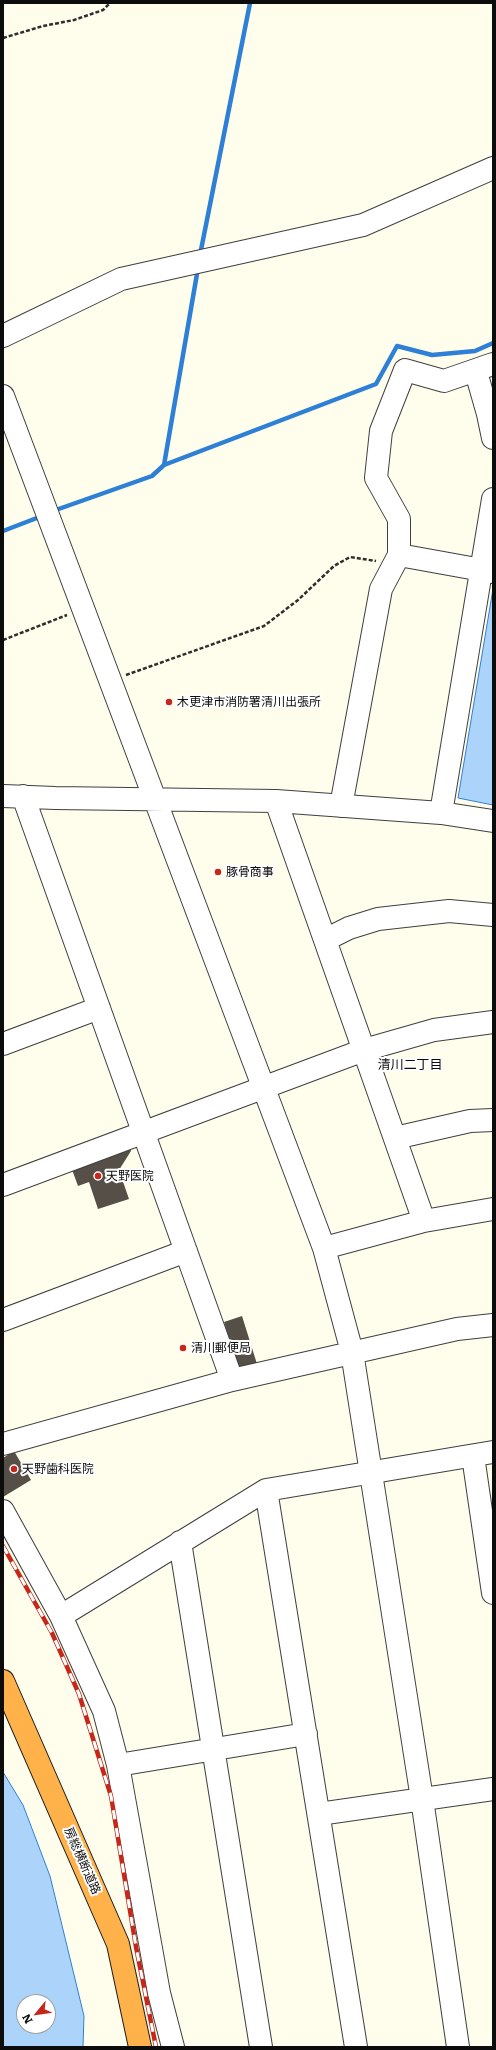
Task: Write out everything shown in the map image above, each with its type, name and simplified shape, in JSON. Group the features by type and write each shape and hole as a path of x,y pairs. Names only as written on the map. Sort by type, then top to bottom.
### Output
{"highway":[{"name":"房総横断道路","path":"3,1681 118,1944 140,2047"}],"street":[{"path":"3,336 120,279 363,225 493,168"},
{"path":"341,806 381,589 397,560 399,520 376,478 381,432 405,370 444,381 484,368 488,414 493,438"},
{"path":"3,396 153,799 324,1248 352,1352 422,1799 458,2047"},
{"path":"441,814 486,571 493,499"},
{"path":"397,560 486,571"},
{"path":"232,1380 99,1008 13,796 276,801 441,814 493,821"},
{"path":"276,801 424,1221"},
{"path":"325,940 349,928 378,919 449,911 493,915"},
{"path":"3,1044 99,1008"},
{"path":"3,1185 364,1050 434,1030 493,1022"},
{"path":"395,1138 470,1121 493,1120"},
{"path":"324,1248 424,1221 493,1209"},
{"path":"3,1320 186,1251"},
{"path":"3,1444 232,1380 457,1329 493,1325"},
{"path":"61,1616 266,1490 483,1454 493,1593"},
{"path":"266,1490 356,2047"},
{"path":"3,1511 61,1616 104,1711 118,1765 159,1993 173,2047"},
{"path":"180,1542 261,2047"},
{"path":"118,1765 306,1734"},
{"path":"319,1814 493,1789"}],"path":[{"path":"3,38 43,26 74,20 103,10 110,3"},
{"path":"109,681 264,626 298,600 334,566 350,557 397,560"},
{"path":"3,640 82,609"}],"water":[{"path":"493,589 493,805 458,798"},
{"path":"3,1772 23,1805 50,1876 84,2016 83,2047 3,2047"}],"building":[{"name":"天野医院","path":"128,1142 131,1151 119,1170 129,1199 98,1209 89,1182 78,1186 70,1164"},
{"path":"242,1316 257,1364 239,1369 224,1322"},
{"name":"天野歯科医院","path":"14,1451 31,1480 3,1497 3,1458"}],"waterway":[{"path":"200,255 250,3"},
{"path":"164,465 198,268"},
{"path":"53,511 152,476 164,465 376,384 397,346 432,355 475,351 493,343"},
{"path":"3,531 42,516"}],"railway":[{"path":"3,1546 52,1633 79,1694 111,1796 136,1947 156,2047"}],"place":[{"name":"木更津市消防署清川出張所","path":"169,702"},
{"name":"豚骨商事","path":"218,872"},
{"name":"天野医院","path":"98,1176"},
{"name":"清川郵便局","path":"183,1348"},
{"name":"天野歯科医院","path":"14,1469"}],"district":[{"name":"清川二丁目","path":"410,1065"}]}
